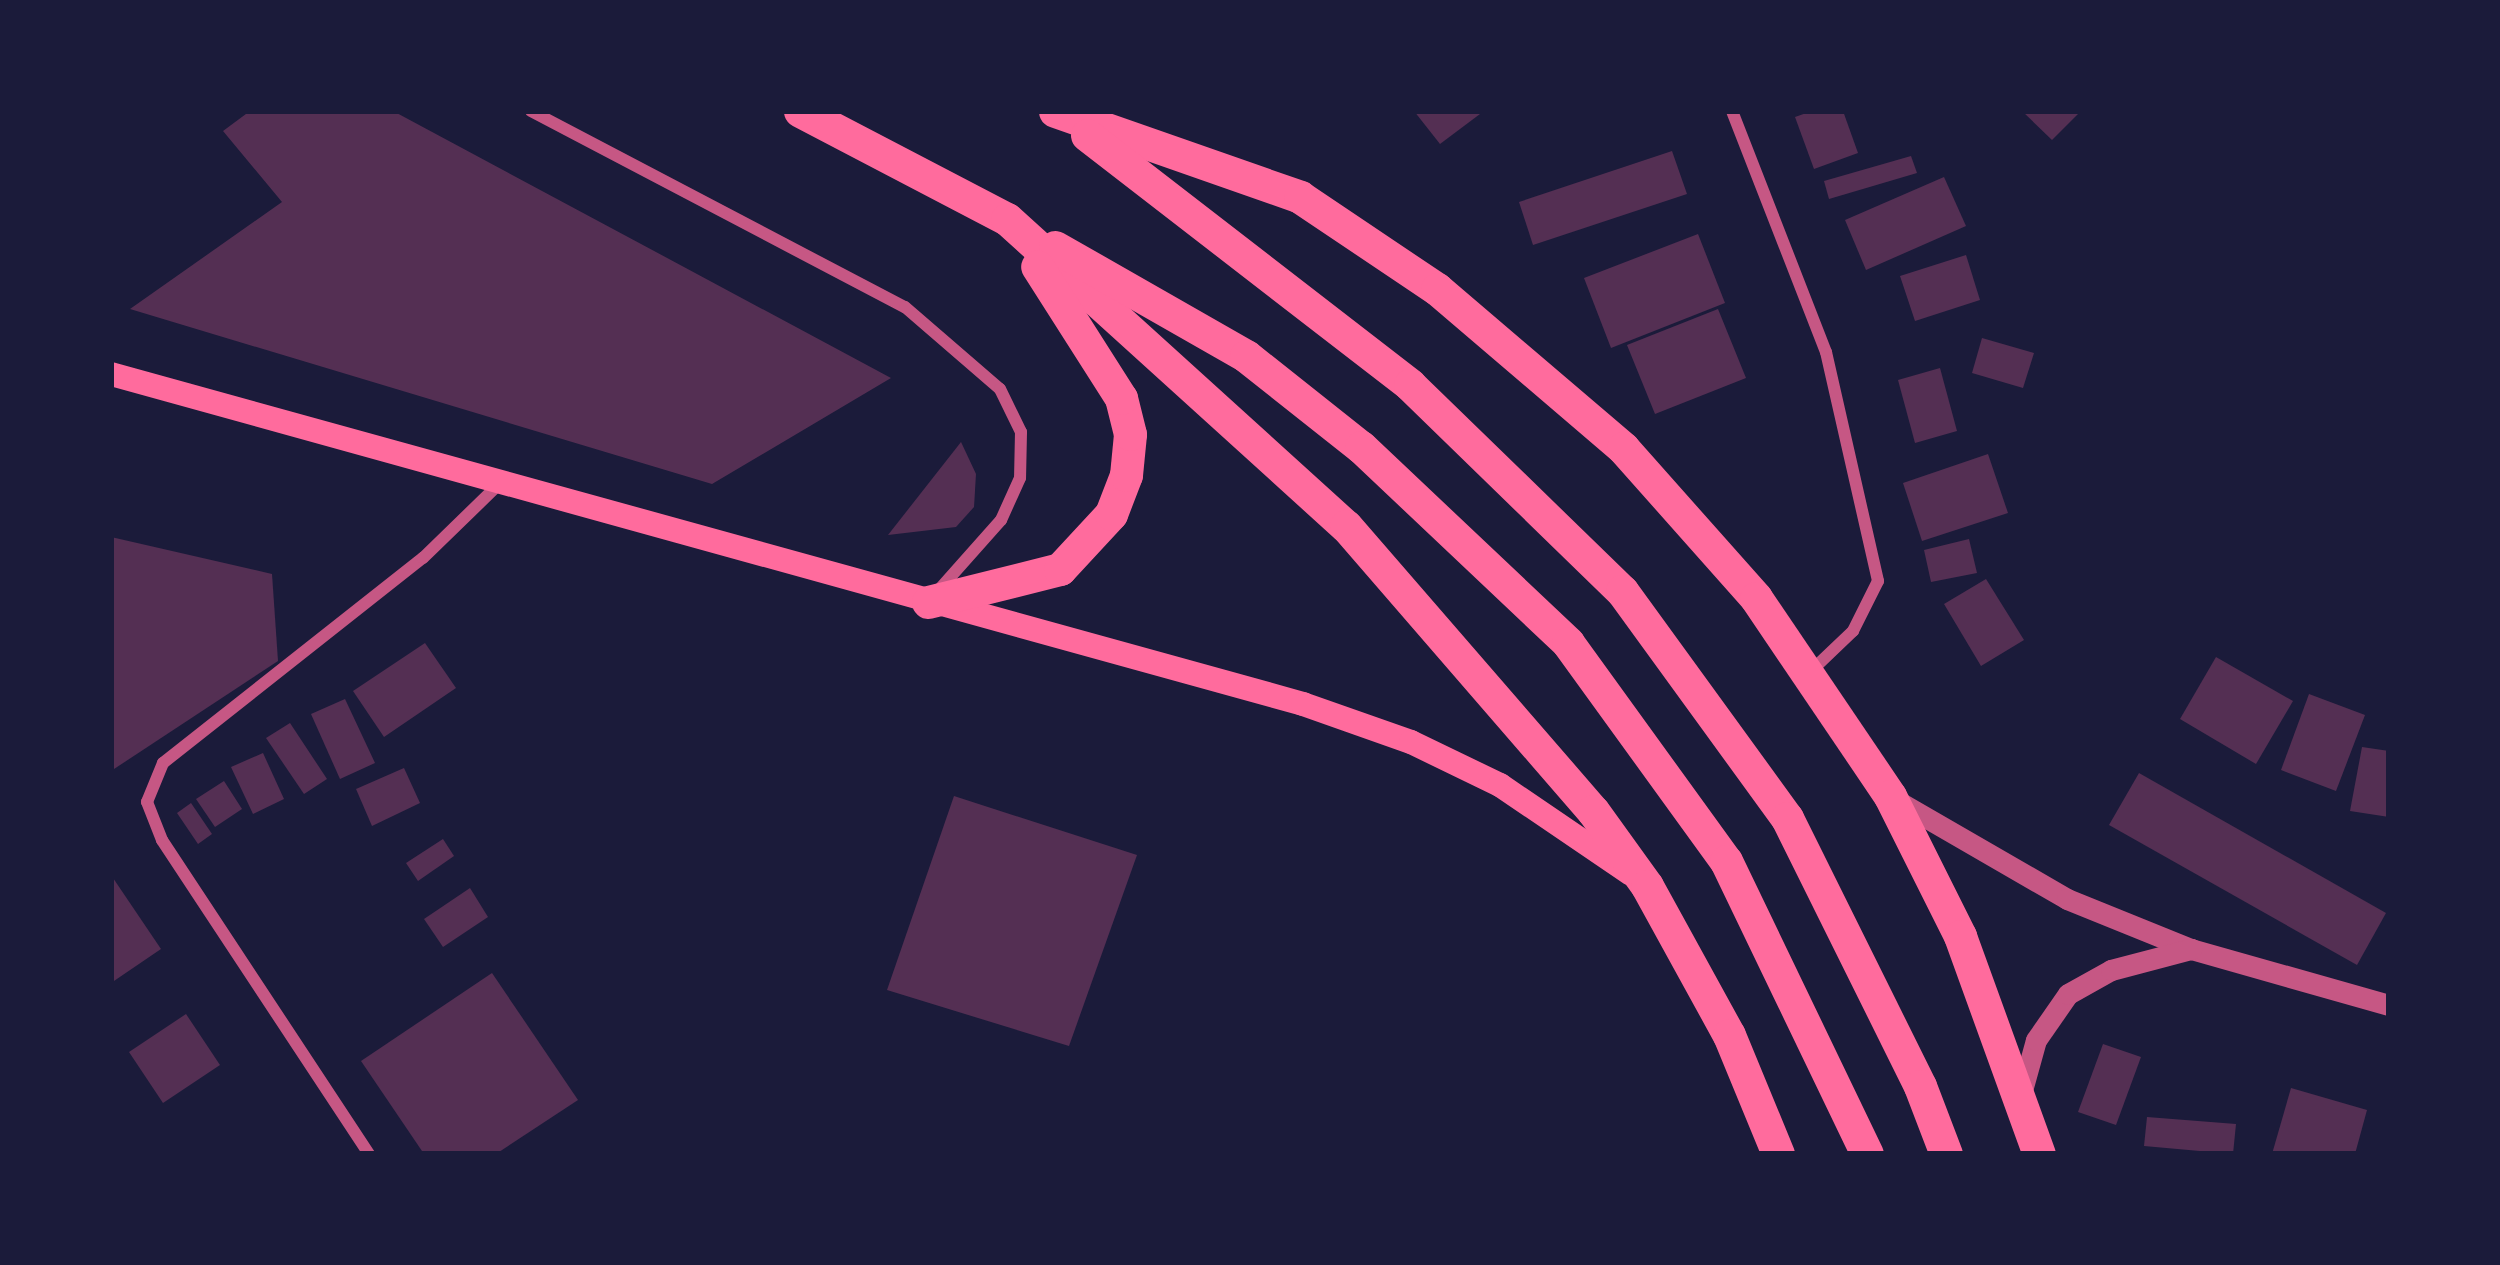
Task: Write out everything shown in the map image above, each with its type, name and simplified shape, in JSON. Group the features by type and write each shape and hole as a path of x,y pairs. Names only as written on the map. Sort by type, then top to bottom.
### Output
{"highway":[{"path":"800,111 1007,219 1246,356 1361,447 1568,643 1726,861 1868,1154"},
{"path":"1061,115 1300,197 1437,289 1623,448 1812,670 1890,796 1960,936 2039,1154"},
{"path":"1061,115 1410,385 1622,591 1787,818 1920,1085 1946,1154"},
{"path":"928,602 1060,568 1100,530 1126,475 1130,434 1121,398 1007,219"},
{"path":"1007,219 1346,526 1593,811 1647,886 1729,1035 1778,1154"}],"main road":[{"path":"111,374 498,485 1303,704 1411,742 1500,785 1647,886"}],"street":[{"path":"531,111 905,307 1000,389 1021,432 1020,478 1001,520 928,602"},
{"path":"1732,111 1826,352 1878,580 1852,631 1812,670"},
{"path":"369,1154 162,840 147,802 163,764 423,558 498,485"},
{"path":"1890,796 2067,899 2191,950 2389,1005"},
{"path":"2021,1094 2036,1040 2068,994 2111,970 2191,950"}],"building":[{"path":"250,111 393,111 891,378 712,484 130,309 282,202 223,131"},
{"path":"1414,111 1484,111 1440,144"},
{"path":"1812,111 1843,111 1858,153 1814,169 1795,117"},
{"path":"2022,111 2081,111 2052,140"},
{"path":"1672,151 1687,194 1533,245 1519,202"},
{"path":"1911,156 1917,173 1829,199 1824,181"},
{"path":"1944,177 1966,226 1866,270 1845,220"},
{"path":"1698,234 1725,303 1611,348 1584,278"},
{"path":"1966,255 1980,300 1915,321 1900,276"},
{"path":"1718,309 1746,378 1655,414 1627,345"},
{"path":"1982,338 2034,353 2023,388 1972,373"},
{"path":"1940,368 1957,431 1915,443 1898,380"},
{"path":"961,442 976,474 974,507 956,527 888,535"},
{"path":"1988,454 2008,513 1922,541 1903,483"},
{"path":"111,537 272,574 278,661 111,771"},
{"path":"1969,539 1977,573 1931,582 1924,550"},
{"path":"1986,579 2024,640 1981,666 1944,604"},
{"path":"425,643 456,688 384,737 353,691"},
{"path":"2216,657 2293,701 2256,764 2180,719"},
{"path":"2309,694 2365,715 2336,791 2281,770"},
{"path":"345,699 375,763 340,779 311,714"},
{"path":"290,723 327,779 304,794 266,738"},
{"path":"2362,747 2389,751 2389,817 2350,811"},
{"path":"263,753 284,799 253,814 231,767"},
{"path":"404,768 420,803 372,826 356,789"},
{"path":"2139,773 2386,913 2357,965 2109,825"},
{"path":"224,781 242,809 215,827 196,799"},
{"path":"954,796 1137,855 1069,1046 887,990"},
{"path":"191,803 212,834 198,844 177,813"},
{"path":"443,839 454,856 418,881 406,863"},
{"path":"111,875 161,949 111,983"},
{"path":"470,888 488,917 443,947 424,919"},
{"path":"492,973 578,1100 496,1154 424,1154 361,1061"},
{"path":"186,1014 220,1065 163,1103 129,1052"},
{"path":"2103,1044 2141,1057 2116,1125 2078,1112"},
{"path":"2291,1088 2367,1110 2355,1154 2272,1154"},
{"path":"2147,1117 2236,1124 2233,1154 2144,1146"}]}
